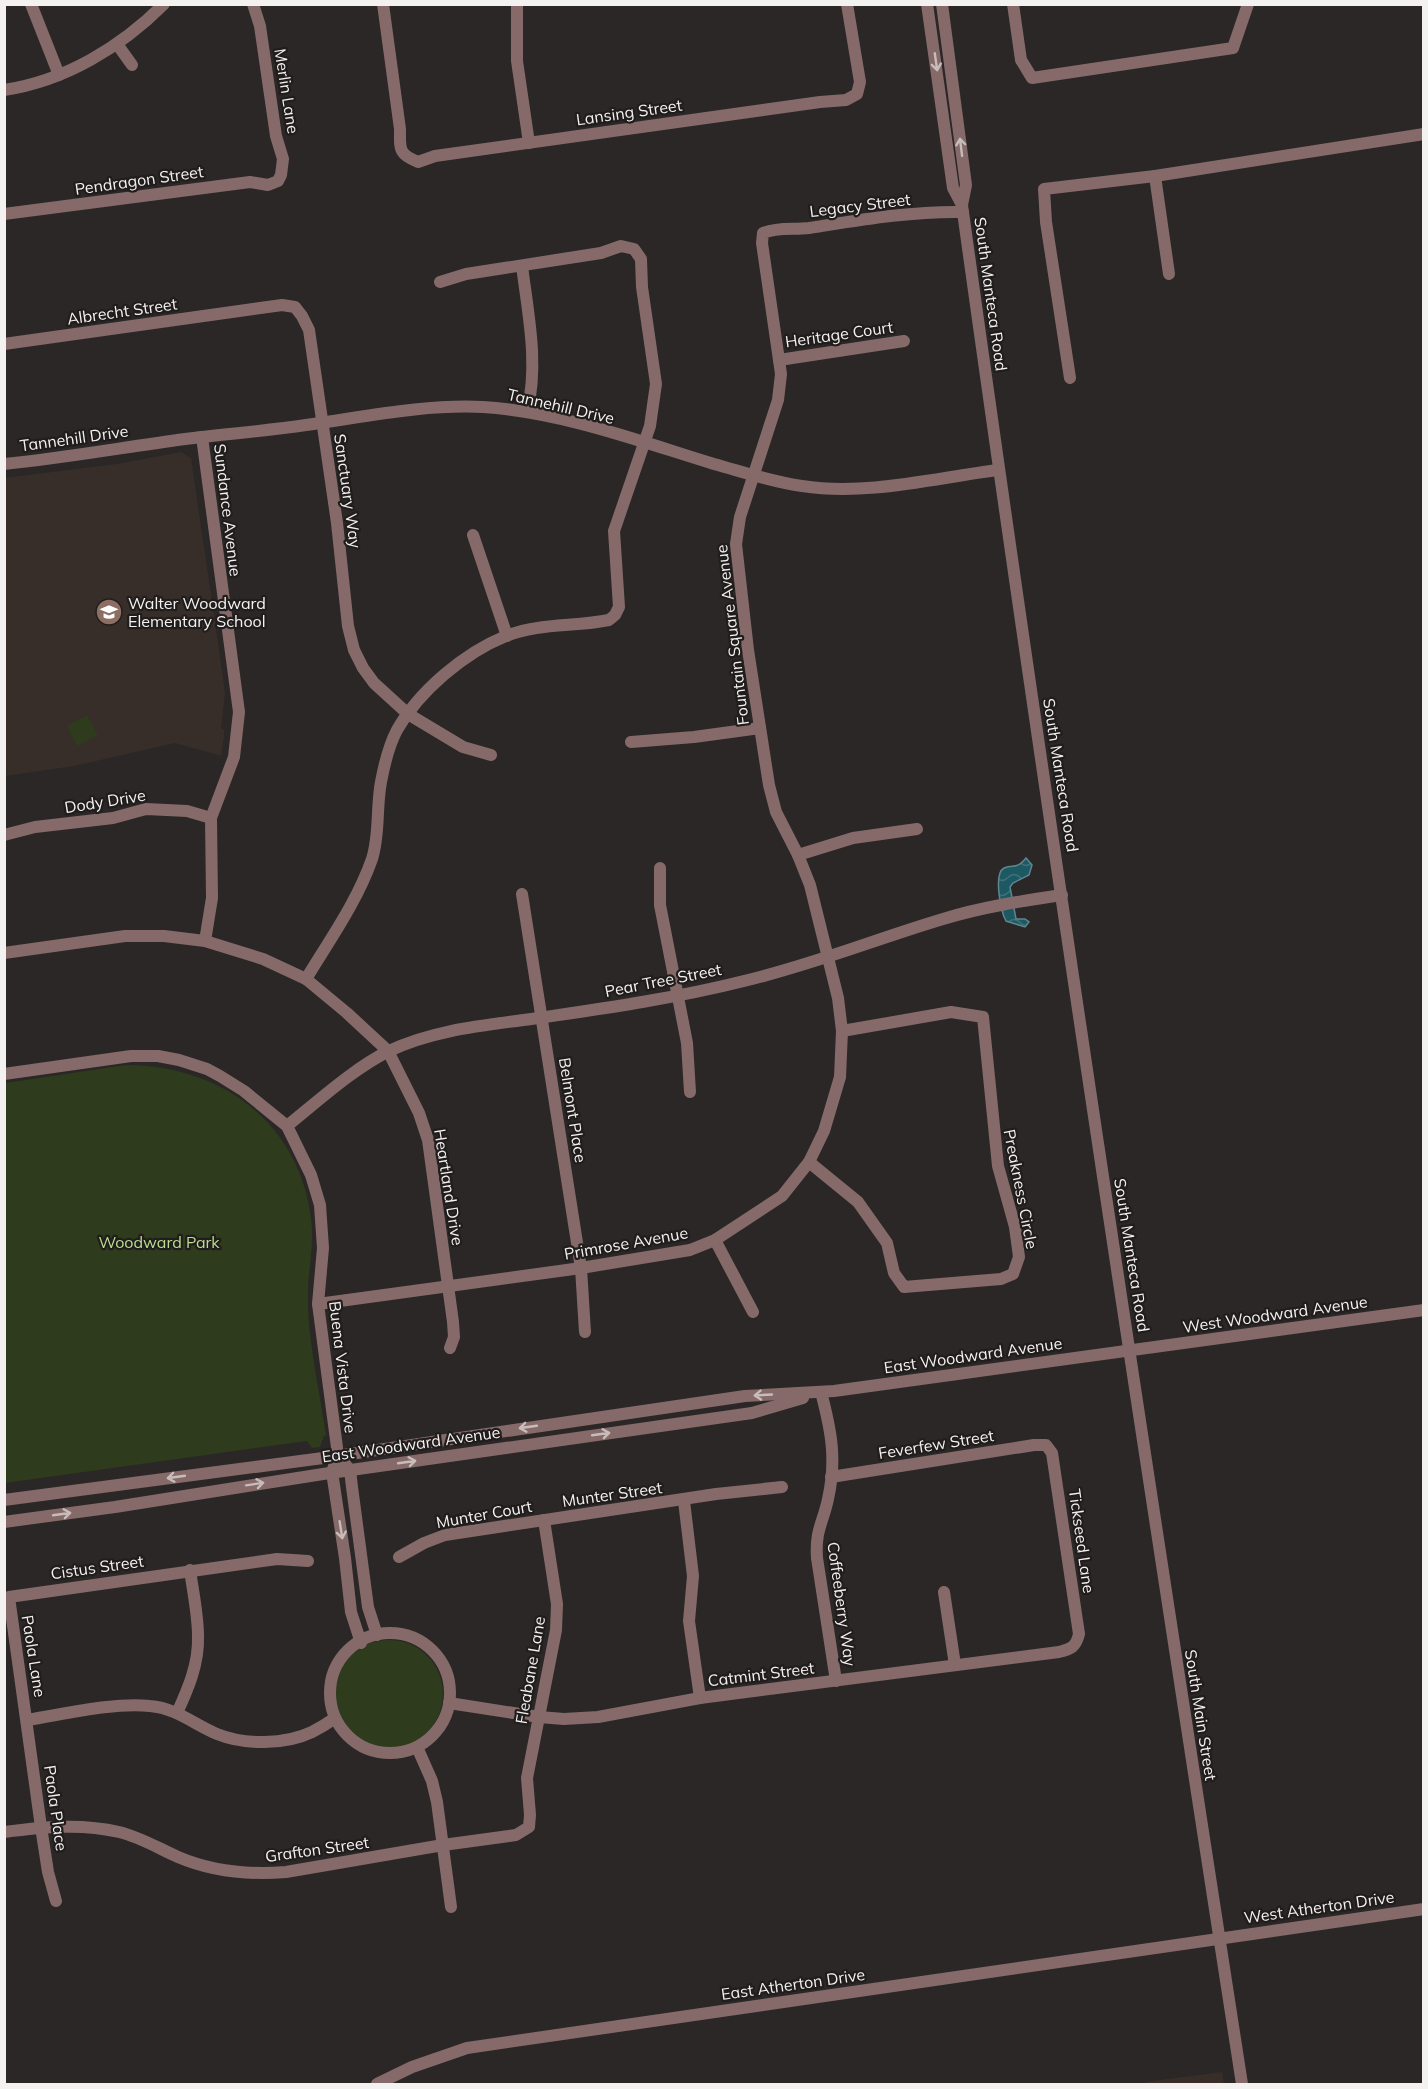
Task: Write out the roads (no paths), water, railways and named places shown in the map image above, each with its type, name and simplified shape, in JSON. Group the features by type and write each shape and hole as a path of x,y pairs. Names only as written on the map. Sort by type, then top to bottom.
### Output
{"street":[{"path":"31,4 59,75"},
{"path":"4,90 59,75 82,65 117,44 152,17 164,4"},
{"name":"Merlin Lane","path":"254,4 260,26 276,136 283,159 278,181"},
{"name":"Lansing Street","path":"383,4 400,129 400,150 406,157 418,162 435,156 846,100 857,94 860,82 847,4"},
{"path":"517,4 517,61 529,143"},
{"name":"South Manteca Road","path":"927,4 953,188 962,208 998,470 1130,1349"},
{"name":"South Manteca Road","path":"942,4 966,185 962,208"},
{"path":"1013,4 1021,60 1032,78 1233,48 1248,4"},
{"path":"117,44 132,65"},
{"path":"1070,378 1046,222 1044,189 1155,177 1424,134"},
{"path":"1155,177 1169,274"},
{"name":"Pendragon Street","path":"4,214 250,182 268,185 278,181"},
{"name":"Legacy Street","path":"763,233 774,229 798,229 962,208"},
{"name":"Fountain Square Avenue","path":"763,233 762,243 781,374 778,400 740,517 736,544 769,785 776,812 810,885 830,958"},
{"path":"306,979 356,896 371,861 376,844 381,783 396,731 408,714 447,672 470,655 507,636 552,626 609,620 619,607 614,531 650,426 656,384 642,287 641,259 634,249 621,246 601,253 466,274 440,282"},
{"path":"522,266 533,371 527,412"},
{"name":"Sanctuary Way","path":"244,311 282,305 295,307 309,330 337,523 348,626 354,650 363,668 374,683 408,714 463,747 491,755"},
{"name":"Albrecht Street","path":"4,344 244,311"},
{"name":"Heritage Court","path":"779,360 904,341"},
{"name":"Tannehill Drive","path":"4,464 429,409 479,407 527,412 644,443 754,476 802,486 832,489 916,483 998,470"},
{"name":"Sundance Avenue","path":"202,437 239,712 234,757 211,818 212,898 205,941"},
{"path":"473,535 507,636"},
{"path":"631,742 760,728"},
{"name":"Dody Drive","path":"4,835 35,827 113,818 146,810 187,811 211,818"},
{"path":"798,855 853,838 917,830"},
{"path":"660,868 660,905 687,1043 690,1092"},
{"name":"Belmont Place","path":"522,894 581,1268 585,1332"},
{"name":"Pear Tree Street","path":"286,1126 359,1070 387,1052 418,1039 441,1033 677,996 745,981 830,958 943,919 997,906 1062,895"},
{"name":"Heartland Drive","path":"4,953 125,936 164,936 205,941 263,959 306,979 347,1013 387,1052 415,1102 428,1140 453,1322 454,1337 450,1348"},
{"name":"Primrose Avenue","path":"318,1304 581,1268 690,1250 715,1240 782,1196 809,1162 824,1131 840,1077 842,1031 830,958"},
{"name":"Preakness Circle","path":"809,1162 858,1202 887,1243 894,1273 904,1287 1001,1279 1013,1274 1018,1257 1015,1227 996,1156 983,1017 951,1012 842,1031"},
{"name":"Buena Vista Drive","path":"4,1074 131,1056 168,1058 207,1069 220,1076 286,1126 311,1175 320,1205 323,1248 318,1304 338,1455 332,1472 351,1612 361,1643"},
{"path":"715,1240 753,1312"},
{"name":"West Woodward Avenue","path":"1130,1349 1424,1310"},
{"name":"East Woodward Avenue","path":"4,1500 338,1455 745,1396 821,1392 1130,1349"},
{"name":"South Main Street","path":"1130,1349 1242,2085"},
{"name":"East Woodward Avenue","path":"4,1522 332,1472 752,1413 821,1392"},
{"name":"Coffeeberry Way","path":"821,1392 833,1445 828,1499 816,1540 836,1681"},
{"name":"Feverfew Street","path":"831,1477 1046,1445"},
{"name":"Tickseed Lane","path":"1046,1445 1052,1453 1079,1634 1076,1644"},
{"name":"Buena Vista Drive","path":"338,1455 350,1470"},
{"path":"350,1470 368,1607 377,1635"},
{"path":"700,1698 689,1621 693,1575 684,1501 716,1494 782,1487"},
{"name":"Munter Street","path":"544,1520 684,1501"},
{"name":"Munter Court","path":"399,1557 424,1543 445,1535 544,1520"},
{"name":"Fleabane Lane","path":"529,1827 527,1778 556,1630 557,1604 544,1520"},
{"name":"Cistus Street","path":"9,1597 277,1559 308,1561"},
{"path":"177,1713 191,1680 196,1659 198,1636 190,1570"},
{"path":"944,1592 955,1665"},
{"name":"Paola Lane","path":"9,1597 27,1720"},
{"path":"400,1634 414,1638 428,1647 439,1659 449,1680 449,1703 440,1727 428,1740 417,1747 396,1753 368,1749 352,1740 335,1718 331,1700 330,1687 335,1669 341,1659 354,1646 377,1635 400,1634"},
{"name":"Catmint Street","path":"449,1703 539,1717 598,1718 700,1698 1059,1652 1071,1649 1076,1644"},
{"path":"27,1720 121,1706 152,1706 177,1713 218,1734 242,1741 262,1742 288,1739 310,1733 335,1718"},
{"name":"Paola Place","path":"27,1720 48,1872 56,1901"},
{"path":"417,1747 432,1781 437,1802 451,1907"},
{"name":"Grafton Street","path":"4,1832 41,1827 80,1826 119,1832 210,1867 234,1873 260,1874 332,1865 442,1845 516,1835 529,1827"},
{"name":"West Atherton Drive","path":"1219,1938 1424,1909"},
{"name":"East Atherton Drive","path":"377,2085 412,2067 468,2048 1219,1938"}],"water":[{"path":"1026,858 1032,865 1029,875 1010,887 1016,919 1025,919 1029,922 1025,927 1006,921 998,885 1004,868 1017,865"}],"place":[{"name":"Walter Woodward Elementary School","path":"109,612"}],"park label":[{"name":"Woodward Park","path":"159,1242"}]}
